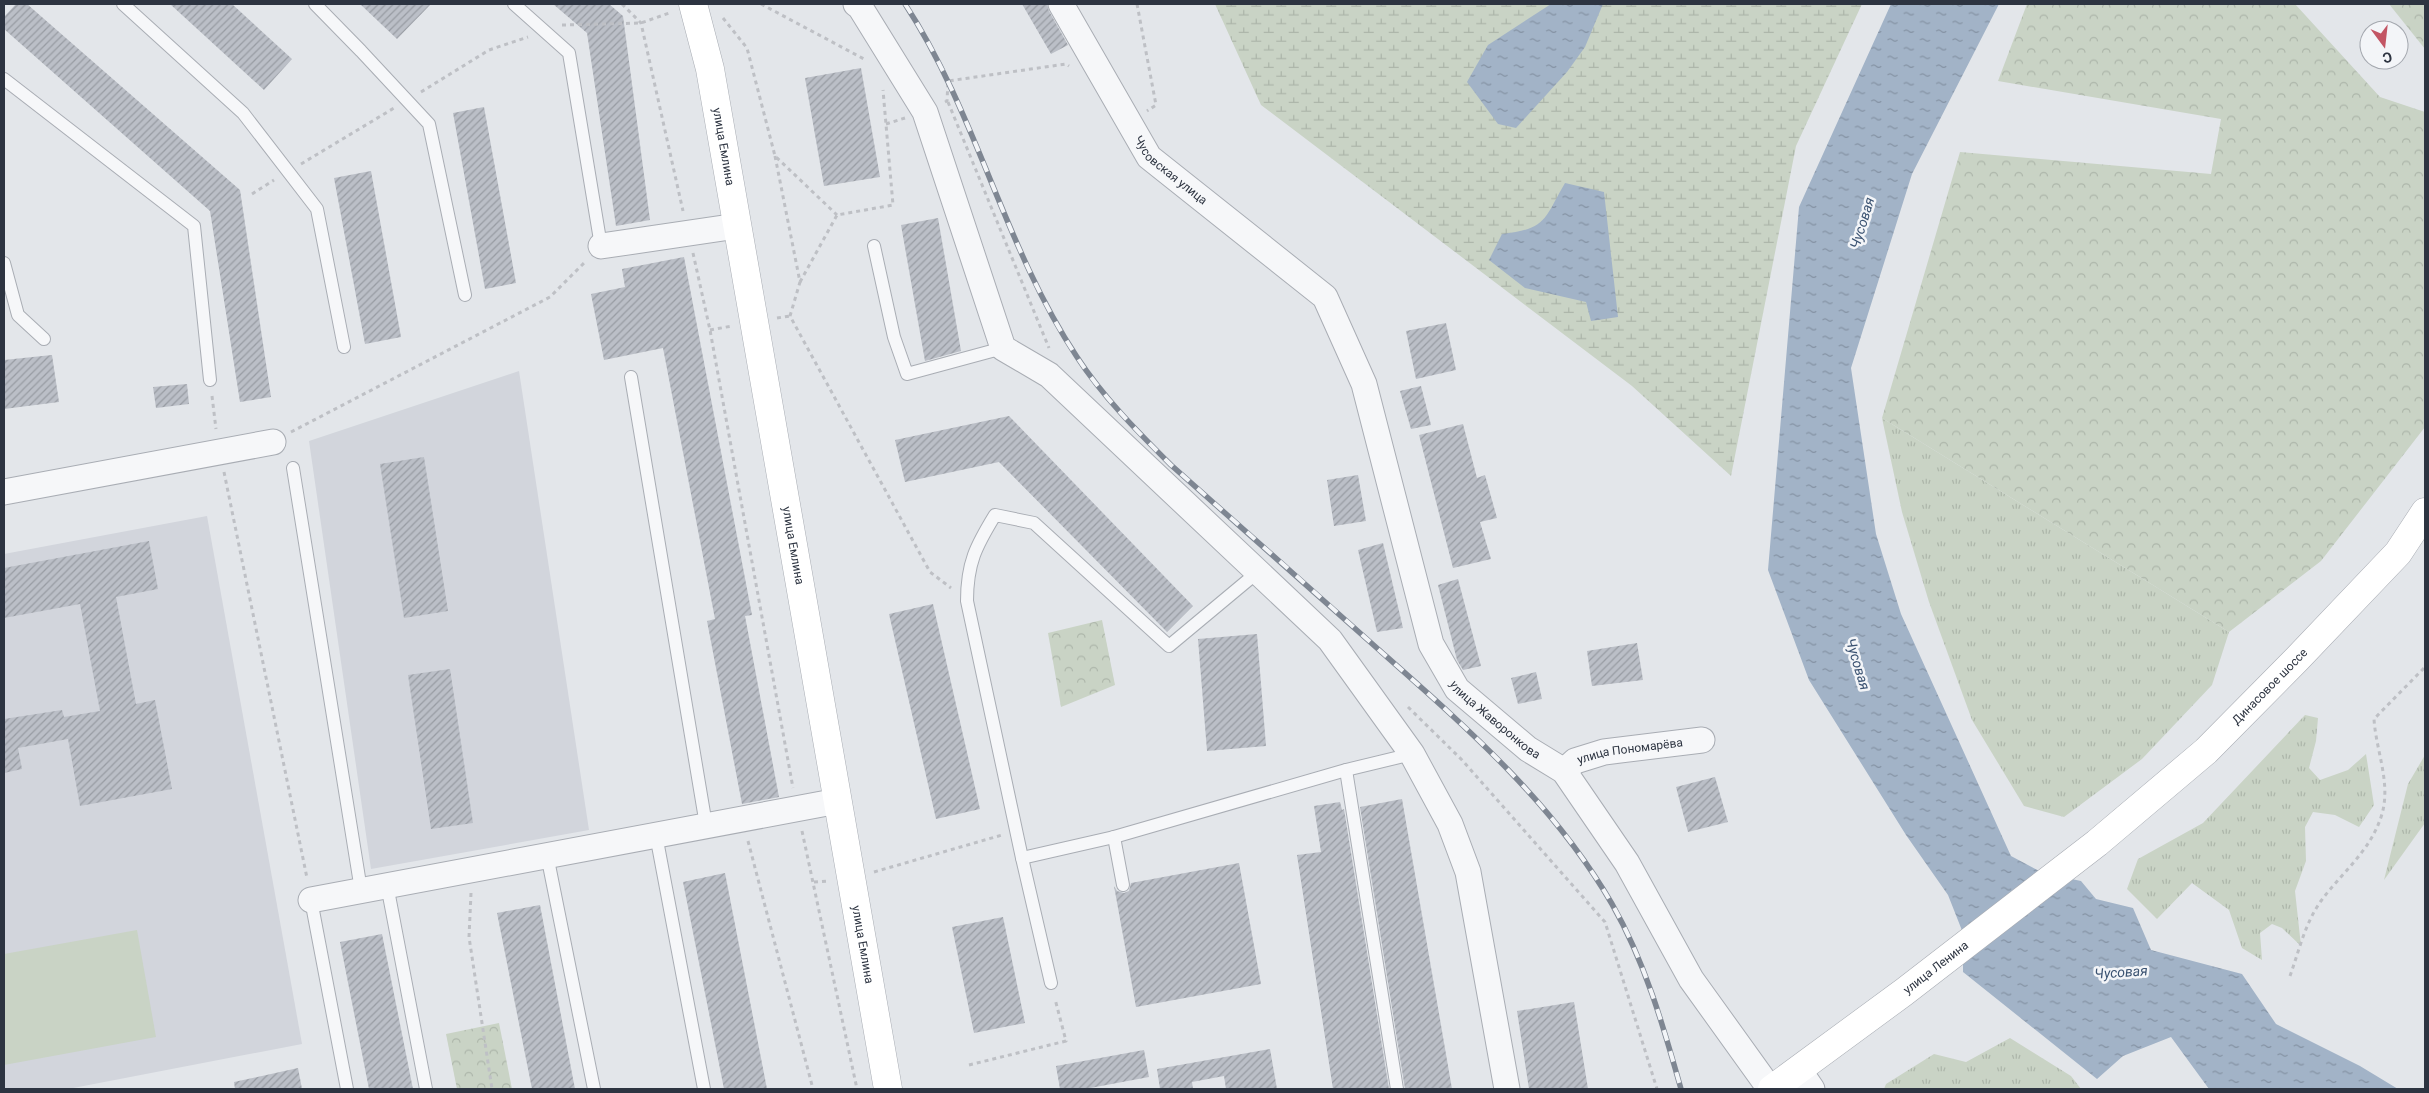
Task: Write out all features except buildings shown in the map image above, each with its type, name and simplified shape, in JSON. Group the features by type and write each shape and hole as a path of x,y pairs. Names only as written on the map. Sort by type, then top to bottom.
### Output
{"street":[{"path":"856,4 860,7 925,112 1003,348 1049,375 1330,640 1412,754 1450,824 1468,872 1507,1089"},
{"name":"Чусовская улица","path":"1061,4 1149,157 1325,297"},
{"name":"улица Емлина","path":"701,6 737,226 888,1089"},
{"path":"601,246 737,226"},
{"name":"улица Жаворонкова","path":"1325,297 1364,384 1431,644 1457,688 1512,737 1564,771 1627,863 1692,980 1771,1089"},
{"path":"4,492 273,442"},
{"name":"Динасовое шоссе","path":"2097,843 2206,751 2398,553 2425,512"},
{"name":"улица Пономарёва","path":"1564,771 1575,761 1604,752 1702,740"},
{"path":"311,900 838,801"},
{"name":"улица Ленина","path":"1771,1089 1806,1079 1904,992 2097,843"}],"lane":[{"path":"123,4 243,113 316,209 344,347"},
{"path":"315,4 362,50 428,124 465,295"},
{"path":"514,4 569,54 601,246"},
{"path":"4,79 194,226 210,380"},
{"path":"874,246 894,337 907,374 1003,348"},
{"path":"4,263 18,315 44,339"},
{"path":"631,377 706,825"},
{"path":"293,468 361,890"},
{"path":"1052,983 1022,858 967,601 966,580 976,547 995,515 1034,523 1169,646 1259,572"},
{"path":"1022,858 1114,836 1346,770 1412,754"},
{"path":"1346,770 1397,1089"},
{"path":"656,835 704,1089"},
{"path":"1114,836 1123,885"},
{"path":"547,856 594,1089"},
{"path":"387,885 426,1089"},
{"path":"311,900 347,1089"}],"path":[{"path":"622,4 641,24 710,330 797,809 814,882 856,1089"},
{"path":"761,4 873,63"},
{"path":"1129,121 1156,105 1137,4"},
{"path":"559,26 641,24 701,6 747,48 776,156 800,282"},
{"path":"886,124 925,112 947,102 948,81 1066,64 1072,69"},
{"path":"837,215 893,205 883,87"},
{"path":"776,156 837,215"},
{"path":"837,215 800,282 790,316 930,572 967,601"},
{"path":"273,442 550,297 601,246"},
{"path":"210,380 220,453 311,900"},
{"path":"2290,976 2308,922 2320,902 2363,854 2382,814 2384,775 2375,736 2374,719 2425,667"},
{"path":"742,818 813,1089"},
{"path":"814,882 852,879 1017,831"},
{"path":"472,869 469,937 492,1089"},
{"path":"969,1065 1066,1041 1052,983"}],"shaded area":[{"path":"519,371 589,830 371,869 309,441"},
{"path":"207,516 302,1044 68,1089 4,1089 4,554"}],"green space":[{"path":"1215,4 1862,4 1796,146 1731,476 1632,386 1261,105"},
{"path":"2027,4 2295,4 2380,97 2425,112 2425,427 2321,561 2229,632 1882,418 1960,152 2211,174 2221,119 1998,81"},
{"path":"2389,4 2425,4 2425,49 2409,29 2409,20 2402,20"},
{"path":"1882,418 2229,632 2212,685 2142,759 2064,817 2024,806 1972,720 1929,602 1902,512"},
{"path":"1102,620 1115,685 1061,707 1048,633"},
{"path":"2305,715 2318,718 2316,741 2309,768 2320,780 2348,770 2366,754 2374,805 2359,827 2335,815 2313,812 2305,827 2306,861 2295,891 2301,946 2282,928 2272,924 2260,933 2262,960 2242,948 2229,910 2192,883 2157,919 2127,889 2138,859 2203,823"},
{"path":"2425,755 2425,823 2384,880 2408,784"},
{"path":"137,930 156,1037 4,1065 4,954"},
{"path":"499,1023 512,1089 457,1089 446,1034"},
{"path":"2010,1038 2071,1076 2081,1089 1884,1089 1886,1084 1934,1054 1966,1062"}],"water":[{"path":"1551,4 1603,4 1585,47 1567,72 1516,128 1498,124 1467,82 1488,45"},
{"name":"Чусовая","path":"1891,4 1999,4 1912,174 1851,368 1876,534 1901,614 2011,856 2043,873 2081,881 2096,899 2133,908 2151,950 2242,974 2276,1024 2360,1066 2398,1089 2209,1089 2171,1037 2123,1056 2097,1079 1963,972 1963,933 1948,895 1906,835 1809,680 1768,570 1799,207"},
{"path":"1565,183 1604,192 1618,317 1591,321 1586,302 1525,288 1489,260 1502,234 1528,229 1536,225 1548,214"}],"railway":[{"path":"905,4 930,46 952,90 1029,271 1052,315 1087,372 1121,413 1171,465 1443,707 1506,767 1563,832 1589,867 1624,926 1644,971 1681,1089"}]}
